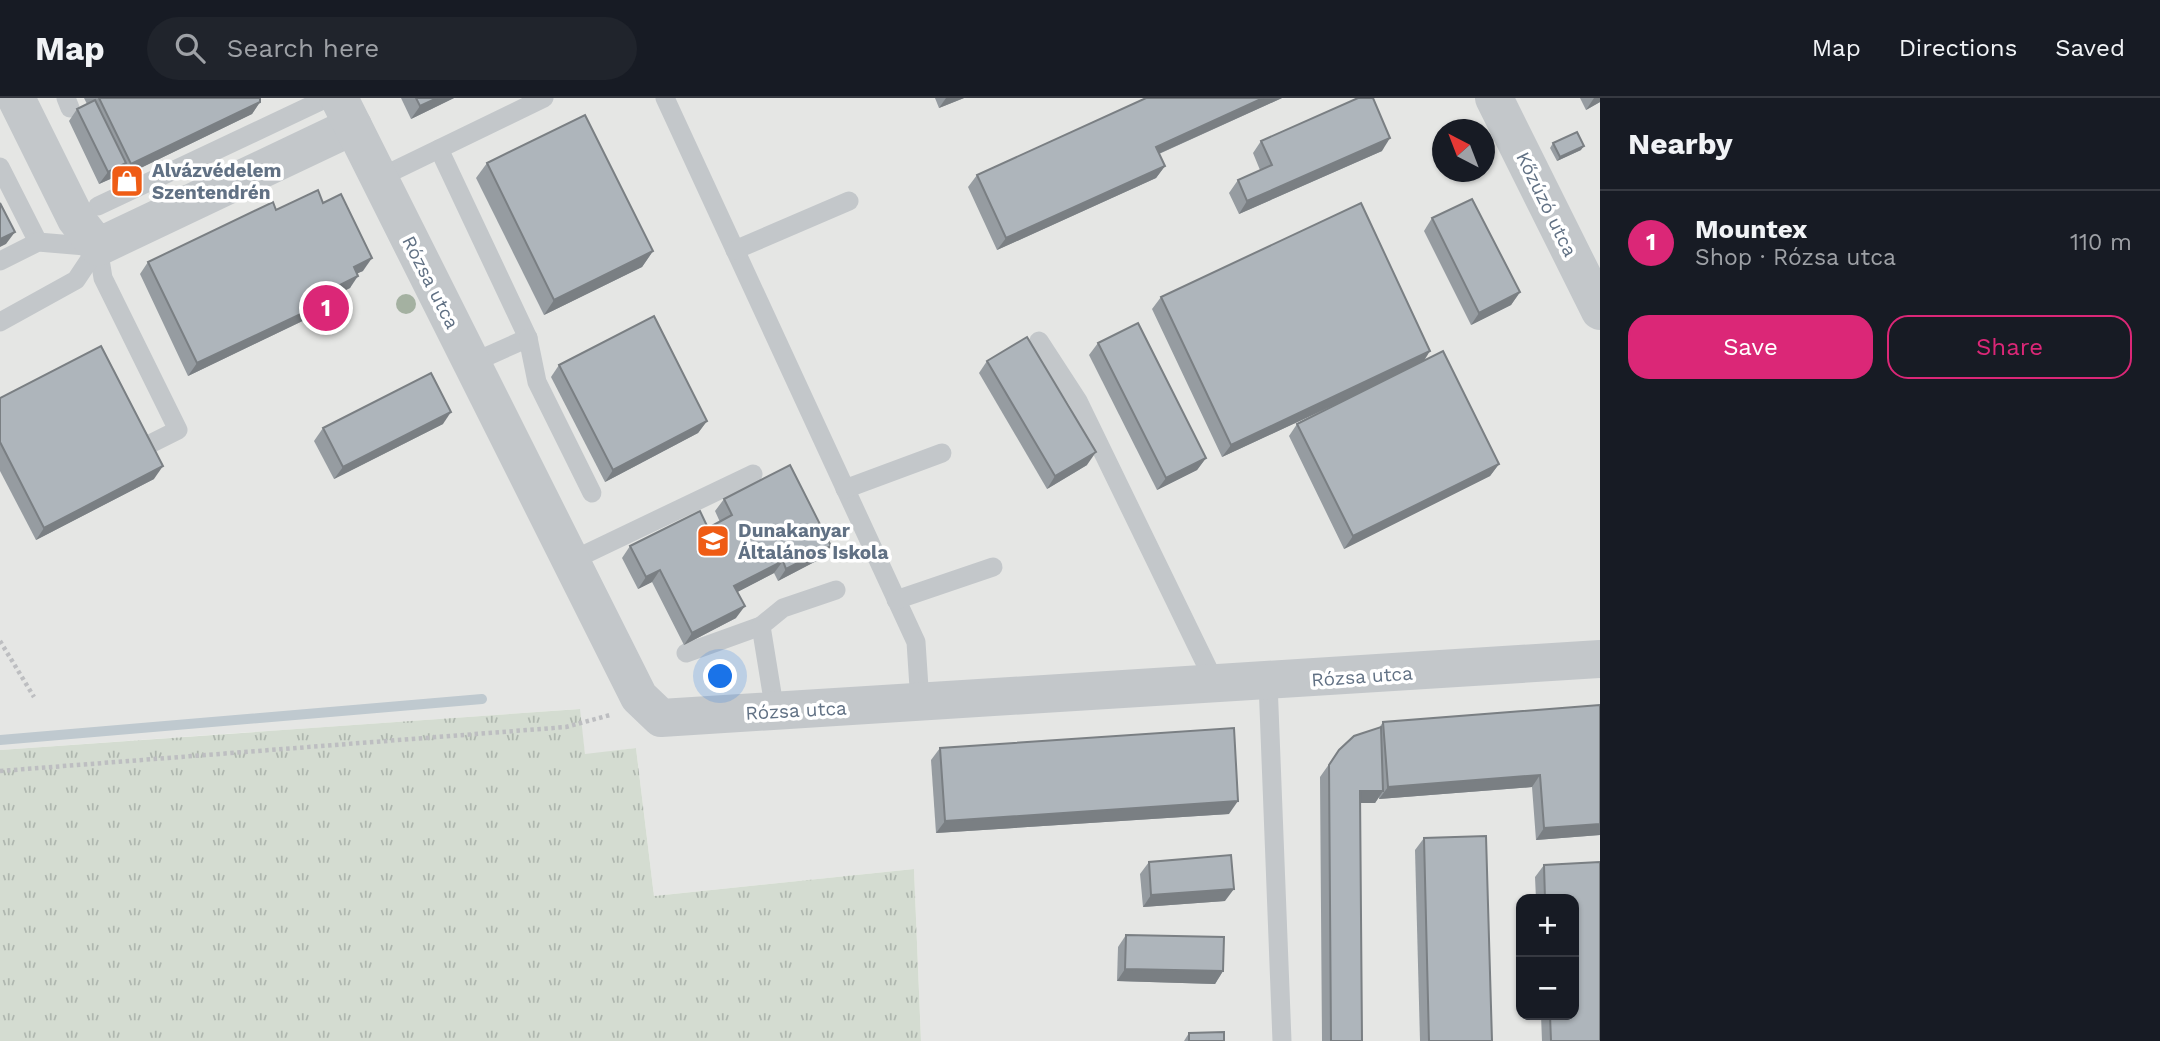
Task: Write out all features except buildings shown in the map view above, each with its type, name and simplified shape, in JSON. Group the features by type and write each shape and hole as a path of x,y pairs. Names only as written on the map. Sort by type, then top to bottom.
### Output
{"street":[{"path":"16,98 76,219 114,240"},
{"name":"Kőzúzó utca","path":"1494,98 1600,311"},
{"name":"Rózsa utca","path":"114,240 346,112 639,697 661,718 1268,682 1600,659"}],"lane":[{"path":"148,445 178,430 103,278 114,240 105,202 327,98"},
{"path":"379,178 544,98"},
{"path":"665,98 916,642 920,703"},
{"path":"439,149 528,338 537,382 592,493"},
{"path":"0,167 38,242"},
{"path":"735,250 849,201"},
{"path":"0,261 38,242 114,240"},
{"path":"0,321 76,280 114,240"},
{"path":"472,363 528,338"},
{"path":"1039,341 1078,401 1216,685"},
{"path":"845,489 942,453"},
{"path":"571,561 753,474"},
{"path":"897,600 993,567"},
{"path":"686,653 761,626 783,608 836,590"},
{"path":"761,626 775,712"},
{"path":"1268,682 1282,1041"}],"path":[{"path":"0,642 34,697"},
{"path":"0,771 566,727 648,706"}],"shaded area":[{"path":"0,98 1600,98 1600,1041 921,1041 914,869 654,896 636,748 585,755 579,709 0,750"}],"green space":[{"path":"580,709 585,754 636,748 654,896 914,869 921,1041 0,1041 0,750"}],"waterway":[{"path":"0,740 482,699"}],"place":[{"name":"Alvázvédelem Szentendrén","path":"127,181"},
{"name":"Mountex","path":"326,308"},
{"name":"Dunakanyar Általános Iskola","path":"713,541"}]}
